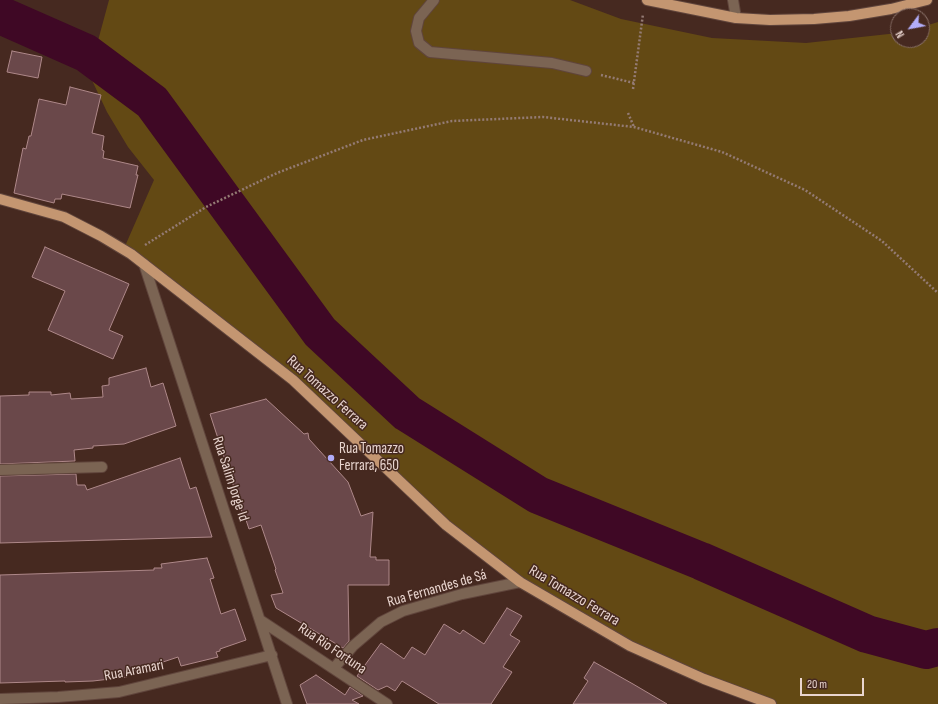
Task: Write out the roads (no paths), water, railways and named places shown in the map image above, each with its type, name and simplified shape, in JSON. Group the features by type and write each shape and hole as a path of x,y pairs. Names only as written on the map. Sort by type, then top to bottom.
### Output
{"main road":[{"path":"646,4 736,18 770,20 814,19 849,16 891,9 927,0"},
{"name":"Rua Tomazzo Ferrara","path":"0,200 64,217 101,236 131,254 293,380 446,525 520,582 630,646 704,679 771,704"}],"street":[{"path":"434,0 419,18 416,31 419,43 430,52 552,63 586,71"},
{"path":"733,0 736,18"},
{"name":"Rua Salim Jorge Id","path":"144,264 287,704"},
{"path":"0,470 102,467"},
{"name":"Rua Fernandes de Sá","path":"334,668 353,646 381,622 403,611 462,594 520,582"},
{"name":"Rua Rio Fortuna","path":"260,620 387,704"},
{"name":"Rua Aramari","path":"0,699 58,700 119,692 272,655"}],"waterway":[{"path":"0,15 86,53 152,102 320,332 407,413 538,495 701,561 867,634 926,650 938,647"}],"place":[{"name":"Rua Tomazzo Ferrara, 650","path":"331,458"}]}
